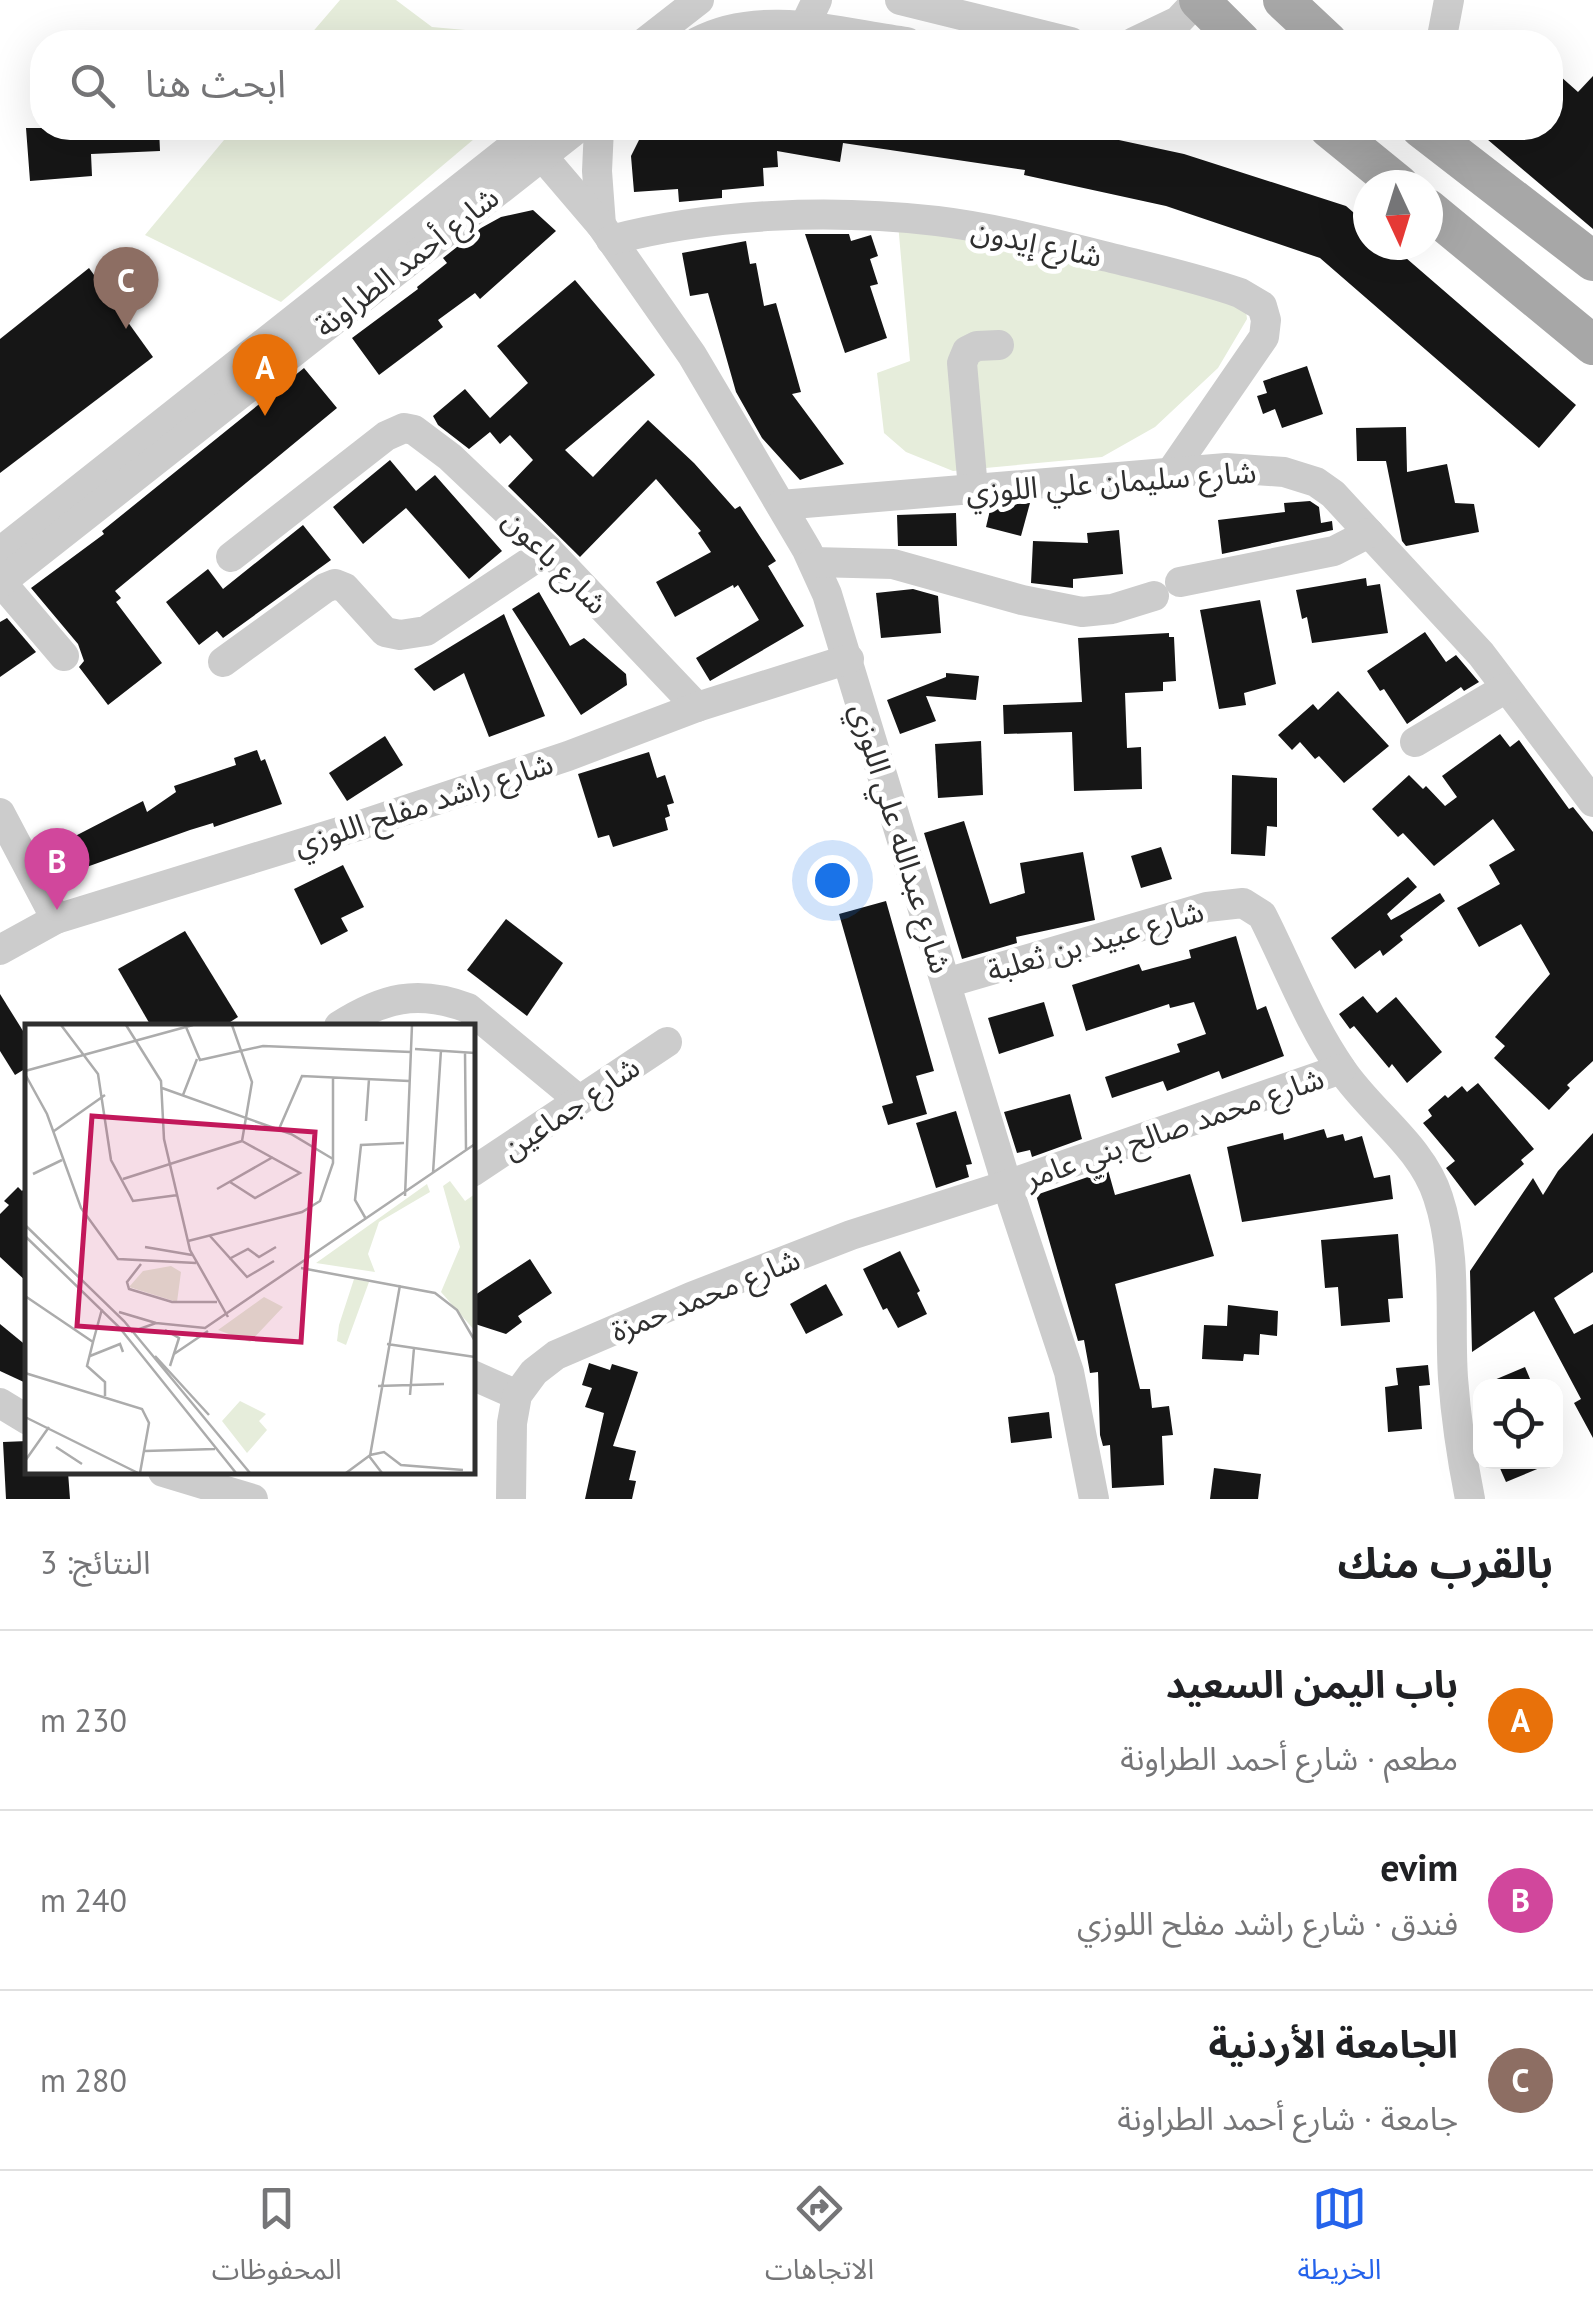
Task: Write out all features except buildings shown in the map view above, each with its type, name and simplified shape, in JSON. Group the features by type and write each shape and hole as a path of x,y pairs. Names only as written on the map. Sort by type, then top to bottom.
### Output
{"main road":[{"path":"1198,0 1229,30"},
{"path":"1273,30 1288,6 1315,30"},
{"path":"1345,140 1381,170"},
{"path":"1438,140 1593,261"},
{"path":"1443,221 1593,345"}],"street":[{"path":"660,30 699,0"},
{"path":"900,0 1022,30"},
{"path":"1158,30 1178,20 1198,0"},
{"path":"1443,30 1449,0"},
{"path":"736,30 810,14 865,30"},
{"name":"شارع عبدالله علي اللوزي","path":"534,140 606,233 692,356 813,562 849,660 1007,1185 1068,1372 1094,1499"},
{"name":"شارع أحمد الطراونة","path":"0,552 534,140"},
{"name":"شارع أحمد الطراونة","path":"0,582 441,232 534,140"},
{"path":"598,140 606,233"},
{"name":"شارع إيدون","path":"606,233 750,218 886,217 935,221 1070,248 1240,292 1262,306 1266,320 1264,337 1171,472"},
{"path":"973,489 962,362 966,350 998,345"},
{"name":"شارع باعون","path":"231,557 386,436 404,428 424,435 548,550 697,707"},
{"name":"شارع سليمان علي اللوزي","path":"781,505 1171,472 1258,468 1301,477 1334,494 1481,654 1593,802"},
{"path":"0,529 31,526"},
{"path":"813,562 893,564 1022,600 1082,612 1124,606 1167,589 1334,551 1369,534"},
{"path":"223,662 335,584 345,588 385,632 418,634 548,550"},
{"path":"0,582 64,656"},
{"name":"شارع راشد مفلح اللوزي","path":"0,950 56,919 481,785 697,707 849,660"},
{"path":"1415,742 1506,688"},
{"path":"0,814 56,919"},
{"name":"شارع عبيد بن ثعلبة","path":"946,983 1207,907 1242,903 1262,914 1341,1069 1406,1144 1437,1193 1451,1258 1453,1376 1460,1451 1470,1499"},
{"path":"342,1024 366,1009 395,999 414,997 451,1002 479,1017 579,1100"},
{"name":"شارع جماعين","path":"475,1170 668,1042"},
{"name":"شارع محمد صالح بني عامر","path":"1007,1185 1341,1069"},
{"name":"شارع محمد حمزة","path":"517,1395 534,1372 556,1355 691,1297 851,1236 1007,1185"},
{"path":"475,1376 517,1395 512,1422 511,1499"},
{"path":"0,1403 25,1418"},
{"path":"171,1474 253,1499"}],"green space":[{"path":"340,0 396,0 432,27 466,30 314,30"},
{"path":"224,140 473,140 281,302 145,235"},
{"path":"898,223 972,230 1245,303 1247,319 1218,368 1155,427 1102,457 953,471 906,452 884,433 877,373 910,361"}],"place":[{"name":"الجامعة الأردنية","path":"126,329"},
{"name":"باب اليمن السعيد","path":"265,416"},
{"name":"evim","path":"57,910"}]}
